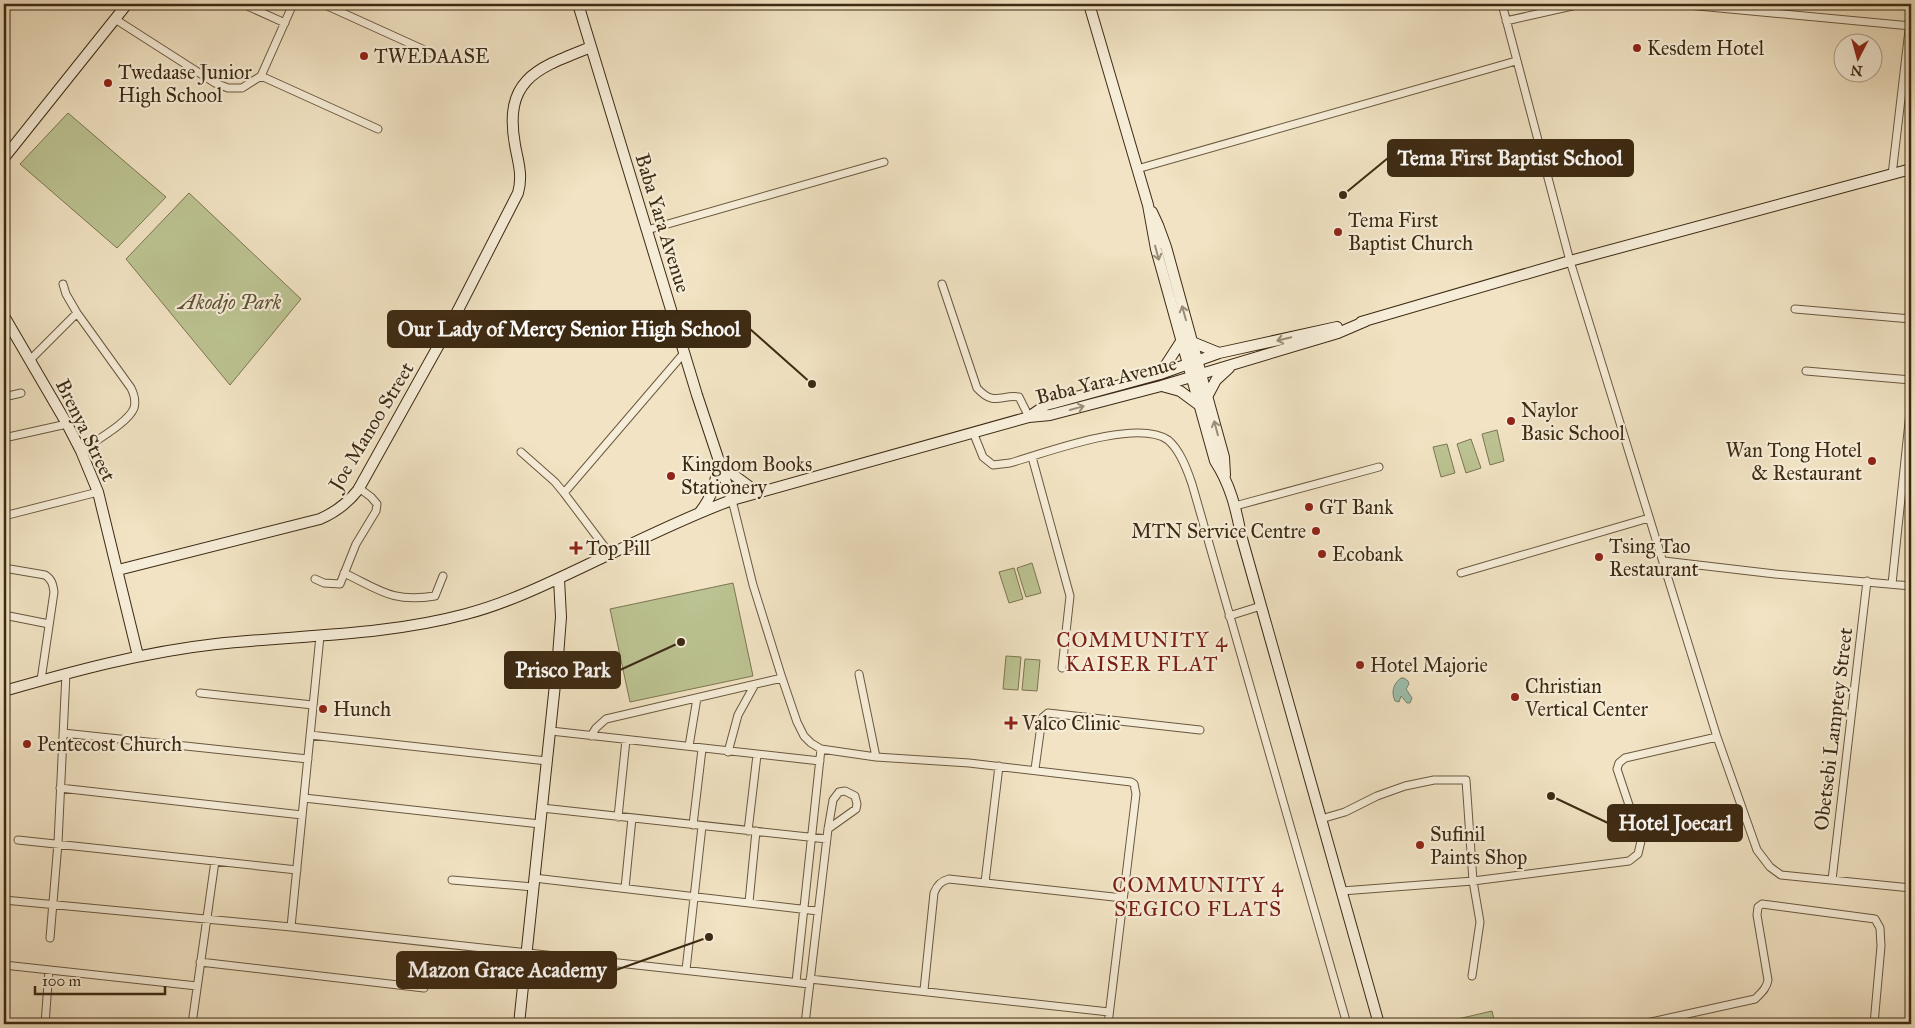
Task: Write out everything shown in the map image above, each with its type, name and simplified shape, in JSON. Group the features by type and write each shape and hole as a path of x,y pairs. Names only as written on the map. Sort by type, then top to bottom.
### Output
{"main road":[{"path":"4,158 126,4"},
{"name":"Baba Yara Avenue","path":"578,4 684,353 716,456 732,500 1029,417 1050,415 1161,386 1338,333 1366,321"},
{"path":"1088,4 1148,205 1154,241 1187,341 1196,376 1199,405 1215,460 1225,476 1235,506 1241,535 1379,1024"},
{"name":"Joe Manoo Street","path":"118,570 320,519 335,512 348,502 359,488 455,316 518,193 521,183 520,164 512,126 514,102 524,82 538,69 591,47"},
{"path":"1366,321 1570,261 1911,169"},
{"name":"Brenya Street","path":"4,316 67,424 81,451 98,492 138,656"},
{"name":"Baba Yara Avenue","path":"1029,417 1054,403 1160,374 1192,361 1220,353 1366,321"},
{"path":"1187,341 1220,353"},
{"path":"1160,374 1187,341"},
{"path":"1208,397 1216,380 1232,364"},
{"path":"1196,376 1208,397 1224,457 1225,476"},
{"path":"1161,386 1180,391 1199,405"},
{"path":"716,456 735,476 757,492"},
{"path":"699,512 713,492 717,474 716,456"},
{"path":"4,690 138,656 214,644 405,628 437,621 493,606 559,579 699,512 732,500"},
{"path":"519,1024 561,617 559,579"}],"street":[{"path":"244,4 285,23"},
{"path":"114,19 215,83 228,88 242,88 261,76 294,4"},
{"path":"323,4 431,53"},
{"path":"1502,4 1570,261 1718,737 1758,850 1765,862 1774,872 1780,875 1911,888"},
{"path":"1506,21 1581,4"},
{"path":"1677,4 1911,26"},
{"path":"1892,175 1911,26 1911,13"},
{"path":"1137,169 1516,61"},
{"path":"261,76 378,129"},
{"path":"647,230 884,162"},
{"path":"63,284 66,294 77,313 131,388 135,397 135,406 129,416 81,451"},
{"path":"942,284 978,388 987,396 994,398 1019,398 1029,417"},
{"path":"1795,309 1911,319"},
{"path":"30,360 77,313"},
{"path":"564,493 684,353"},
{"path":"1806,371 1911,380"},
{"path":"4,397 21,393"},
{"path":"1892,584 1911,403"},
{"path":"4,438 67,424"},
{"path":"973,432 983,457 993,465 1001,466 1083,442 1133,432 1155,434 1166,439 1174,446 1188,471 1346,1024"},
{"path":"522,452 555,482 610,554"},
{"path":"1032,457 1070,596 1062,668"},
{"path":"1235,506 1379,466"},
{"path":"316,579 324,584 340,584 356,544 376,511 377,504 372,497 359,488"},
{"path":"4,516 98,492"},
{"path":"732,500 753,585 782,678 804,736 811,743 821,749 876,757 1035,769 1131,782 1134,784 1136,794 1108,1024"},
{"path":"1461,572 1649,518"},
{"path":"1664,561 1775,574 1911,586"},
{"path":"4,568 48,577 53,586 50,624 41,680"},
{"path":"344,573 388,595 418,599 435,596 443,576"},
{"name":"Obetsebi Lamptey Street","path":"1832,880 1867,582"},
{"path":"1229,616 1262,606"},
{"path":"4,615 50,624"},
{"path":"291,927 320,636"},
{"path":"50,938 58,843 66,673"},
{"path":"859,674 876,757"},
{"path":"591,736 596,728 606,719 782,678"},
{"path":"728,752 738,714 754,686"},
{"path":"200,693 313,704"},
{"path":"689,746 697,698"},
{"path":"1035,769 1042,718 1048,713 1200,730"},
{"path":"550,731 820,761"},
{"path":"63,733 308,759"},
{"path":"310,735 547,761"},
{"path":"1342,892 1473,881 1631,860 1640,851 1640,841 1617,769 1619,763 1625,758 1718,737"},
{"path":"618,817 626,740"},
{"path":"693,825 702,749"},
{"path":"796,982 806,910 821,749"},
{"path":"749,902 757,755"},
{"path":"985,882 998,766"},
{"path":"1321,819 1346,812 1377,796 1405,786 1434,780 1466,780 1473,881 1480,922 1472,976"},
{"path":"60,788 302,815"},
{"path":"805,1024 828,829 835,796 839,792 845,791 855,796 856,809 828,829"},
{"path":"304,798 540,824"},
{"path":"542,808 827,839"},
{"path":"625,888 632,818"},
{"path":"686,970 702,826"},
{"path":"18,840 297,870"},
{"path":"192,1024 215,861"},
{"path":"452,880 625,888 818,911"},
{"path":"924,990 934,892 936,887 944,880 985,882 1123,898"},
{"path":"4,900 291,927 796,982 809,981 924,990 1109,1012"},
{"path":"1642,1024 1755,999 1761,994 1767,986 1768,980 1757,915 1758,907 1762,904 1875,919 1880,928 1881,946 1874,1024"},
{"path":"200,962 424,988"},
{"path":"4,966 197,986"},
{"path":"45,1024 49,970"},
{"path":"4,1023 16,1024"}],"green space":[{"path":"68,113 166,197 117,248 20,164"},
{"name":"Akodjo Park","path":"189,193 301,299 230,385 126,259"},
{"path":"1497,430 1504,461 1490,465 1482,434"},
{"path":"1471,439 1481,468 1466,473 1457,444"},
{"path":"1447,444 1455,473 1441,477 1433,447"},
{"path":"1032,563 1041,593 1026,597 1017,568"},
{"path":"1014,568 1023,599 1009,603 999,572"},
{"path":"733,583 753,676 630,702 610,609"},
{"path":"1006,656 1021,657 1018,690 1003,689"},
{"path":"1025,659 1040,660 1037,691 1022,690"},
{"path":"1492,1011 1495,1024 1450,1024 1449,1021"}],"shaded area":[{"path":"1401,678 1408,681 1409,684 1406,689 1412,698 1410,703 1407,703 1401,696 1399,702 1395,701 1393,691 1398,680"}],"place":[{"name":"Kesdem Hotel","path":"1637,48"},
{"name":"TWEDAASE","path":"364,56"},
{"name":"Twedaase Junior High School","path":"108,83"},
{"name":"Tema First Baptist School","path":"1343,195"},
{"name":"Tema First Baptist Church","path":"1338,232"},
{"name":"Our Lady of Mercy Senior High School","path":"812,384"},
{"name":"Naylor Basic School","path":"1511,421"},
{"name":"Wan Tong Hotel & Restaurant","path":"1872,461"},
{"name":"Kingdom Books Stationery","path":"671,476"},
{"name":"GT Bank","path":"1309,507"},
{"name":"MTN Service Centre","path":"1316,531"},
{"name":"Top Pill","path":"576,548"},
{"name":"Ecobank","path":"1322,554"},
{"name":"Tsing Tao Restaurant","path":"1599,557"},
{"name":"Prisco Park","path":"681,642"},
{"name":"Hotel Majorie","path":"1360,665"},
{"name":"Christian Vertical Center","path":"1515,697"},
{"name":"Hunch","path":"323,709"},
{"name":"Valco Clinic","path":"1011,723"},
{"name":"Pentecost Church","path":"27,744"},
{"name":"Hotel Joecarl","path":"1551,796"},
{"name":"Sufinil Paints Shop","path":"1420,845"},
{"name":"Mazon Grace Academy","path":"709,937"}],"district":[{"name":"COMMUNITY 4 KAISER FLAT","path":"1142,652"},
{"name":"COMMUNITY 4 SEGICO FLATS","path":"1198,897"}]}
